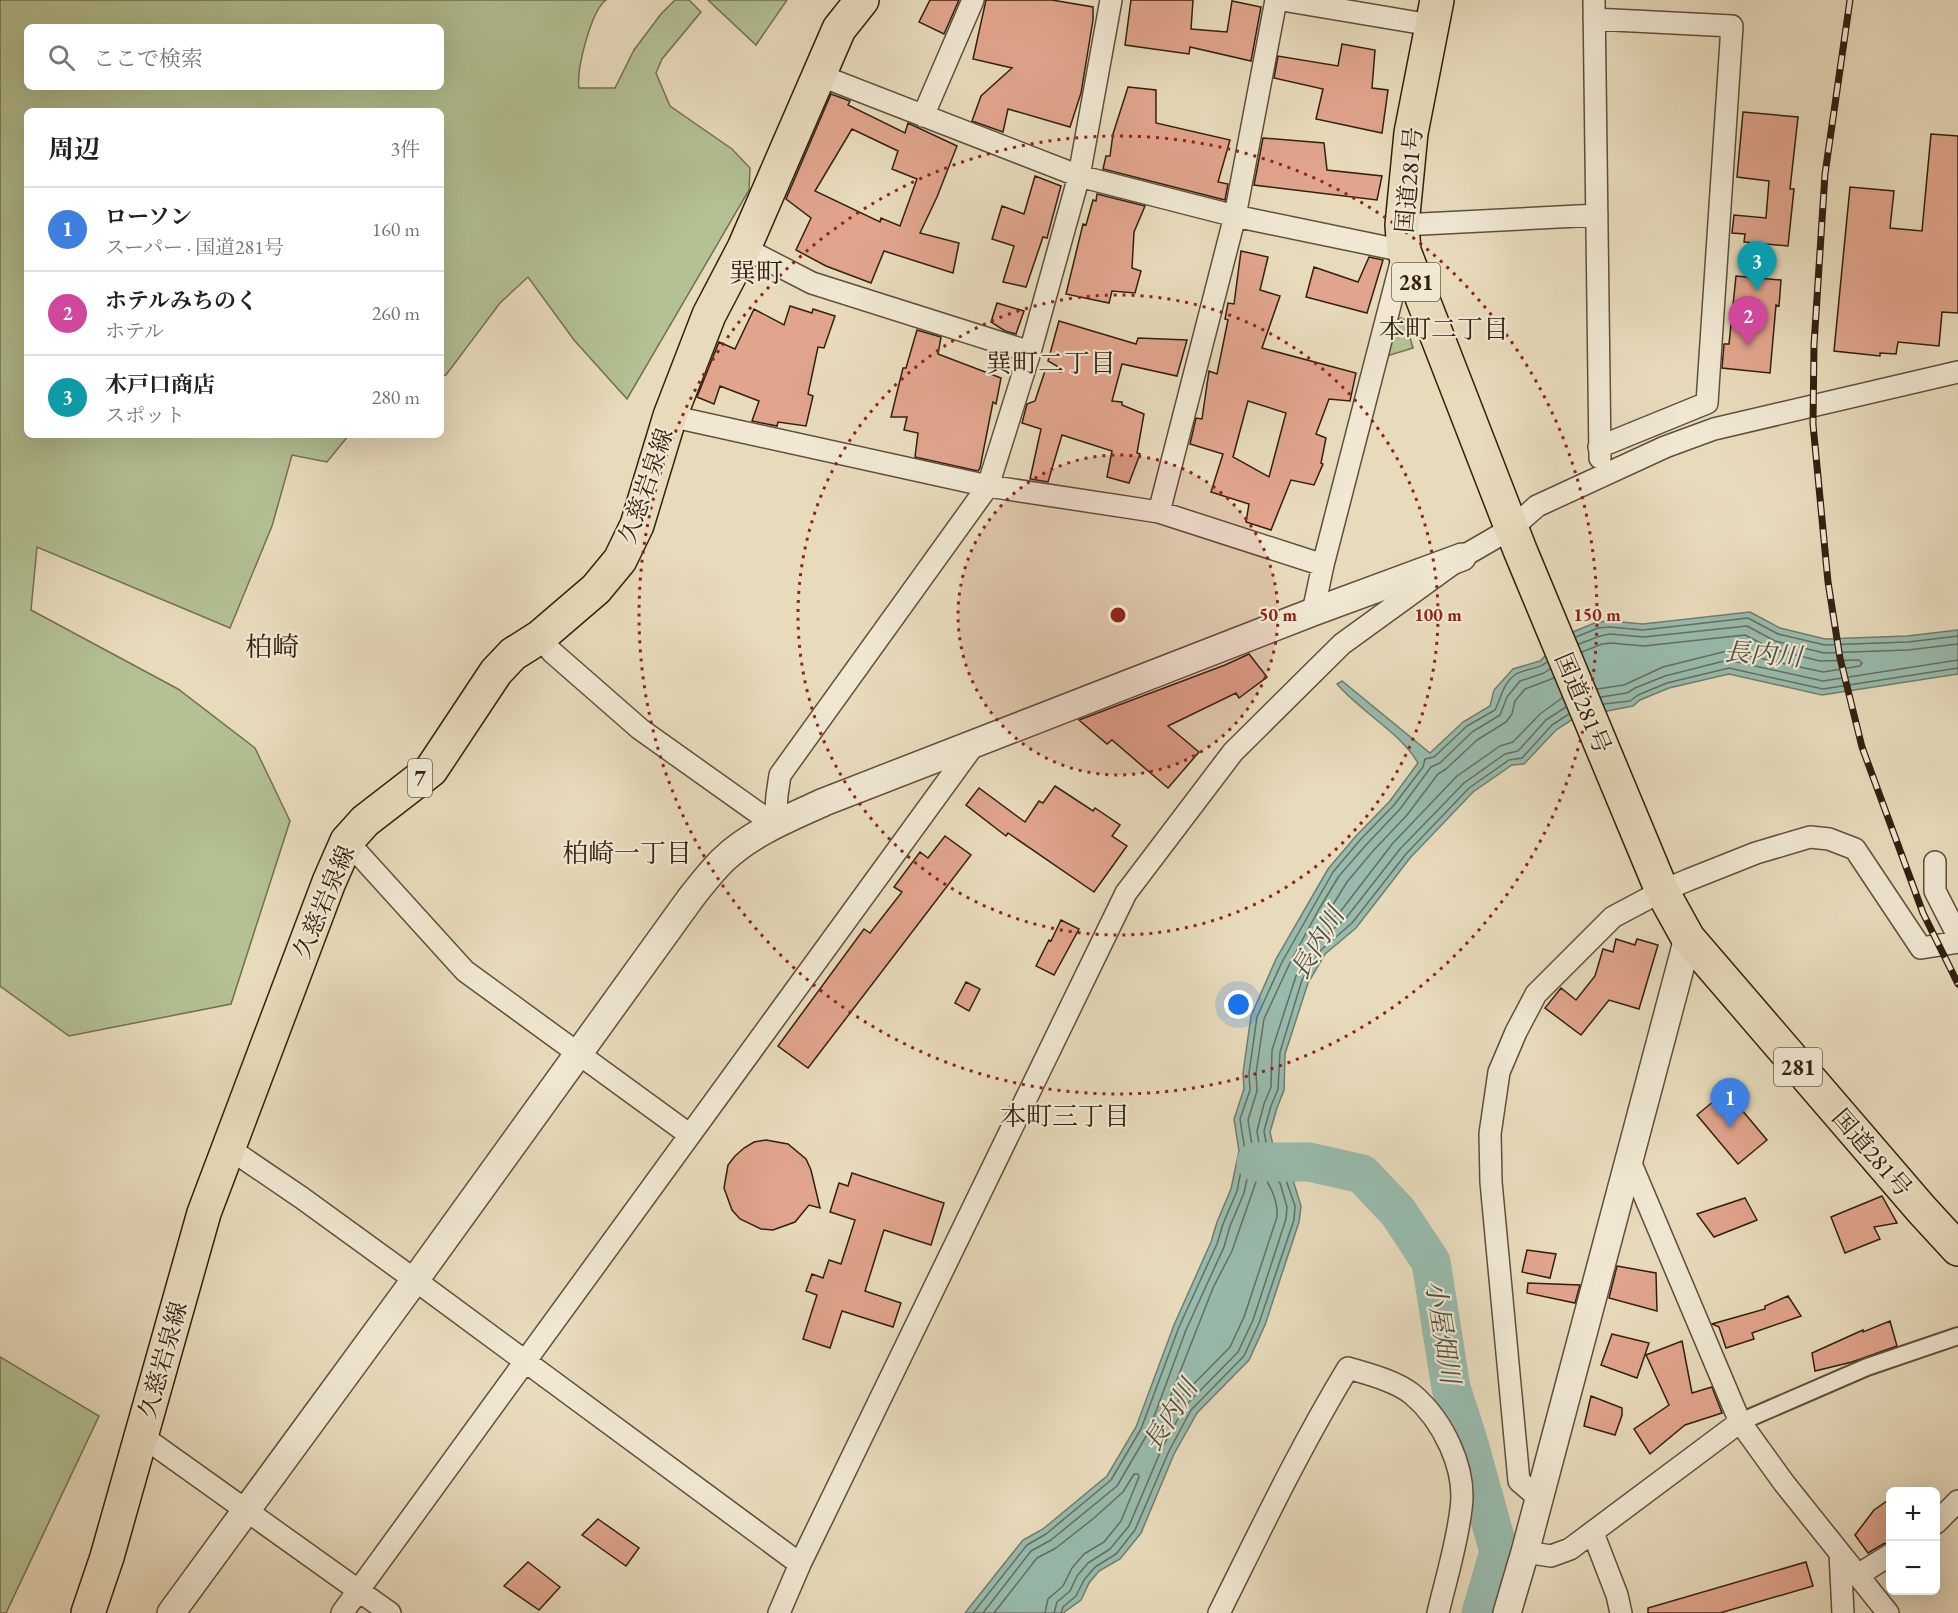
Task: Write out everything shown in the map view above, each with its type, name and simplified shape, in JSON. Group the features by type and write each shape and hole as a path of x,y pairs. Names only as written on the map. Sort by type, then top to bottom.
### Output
{"main road":[{"name":"久慈岩泉線","path":"88,1613 107,1557 204,1213 227,1147 347,841 364,821 431,770 496,672 513,654 540,637 596,590 620,560 637,525 670,416 709,315 744,248 839,29 862,0"},
{"name":"国道281号","path":"1434,13 1411,133 1403,238 1516,539 1658,883 1688,938 1958,1249"}],"street":[{"path":"923,116 973,0"},
{"path":"775,825 780,775 988,486 1030,352 1079,176 1111,0"},
{"path":"1159,512 1235,216 1276,0"},
{"path":"1282,0 1434,13"},
{"path":"1599,447 1707,403 1732,26 1594,10 1599,447 1600,476"},
{"path":"819,75 1079,176 1235,216 1403,238 1597,215"},
{"path":"1313,612 1403,238"},
{"path":"744,248 812,283 1030,352"},
{"path":"171,1613 690,899 723,860 750,839 824,802 976,742 1313,612 1516,539 1537,506 1665,447 1713,429 1958,372"},
{"path":"670,416 988,486 1159,512 1323,565"},
{"path":"779,1613 800,1564 1126,893 1233,752 1342,644 1462,557"},
{"path":"540,637 552,652 640,729 775,825"},
{"path":"342,1613 976,742"},
{"path":"1539,1498 1519,1481 1492,1194 1490,1134 1499,1072 1536,994 1613,917 1658,883 1810,837 1829,839 1855,849 1921,948 1958,942"},
{"path":"347,841 465,971 690,1135"},
{"path":"1935,862 1935,891 1958,936"},
{"path":"1507,1613 1688,938"},
{"path":"227,1147 415,1280 800,1564"},
{"path":"1629,1158 1740,1422 1784,1483 1888,1613"},
{"path":"1525,1552 1551,1556 1570,1549 1740,1422 1867,1367 1958,1336"},
{"path":"1219,1613 1331,1396 1348,1368 1380,1378 1412,1393 1435,1419 1451,1446 1460,1479 1462,1507 1438,1613"},
{"path":"142,1436 390,1613"},
{"path":"1940,1518 1958,1501"},
{"path":"1593,1533 1617,1595 1620,1613"},
{"path":"1840,1552 1843,1613"},
{"path":"1858,1575 1886,1558"}],"green space":[{"path":"0,0 606,0 595,16 586,41 580,68 579,88 615,88 634,50 661,14 675,0 689,0 701,12 662,59 656,73 670,106 732,149 750,168 749,190 627,399 574,340 528,277 500,303 444,376 444,108 24,108 24,438 347,438 327,462 292,455 272,526 230,628 37,547 31,610 178,689 255,748 290,821 231,1004 69,1036 0,986"},
{"path":"708,0 787,0 756,45"},
{"path":"1401,318 1405,320 1413,348 1387,356 1397,321"},
{"path":"0,1357 99,1416 6,1613 0,1613"}],"water":[{"name":"長内川","path":"1750,612 1780,628 1825,639 1907,636 1958,630 1958,674 1822,695 1729,674 1669,688 1640,700 1633,706 1576,717 1556,730 1524,764 1512,765 1473,792 1410,858 1356,928 1325,954 1308,983 1285,1054 1284,1090 1270,1132 1274,1150 1292,1177 1301,1206 1299,1222 1265,1325 1249,1360 1197,1413 1174,1454 1141,1533 1120,1559 1099,1571 1089,1583 1081,1600 1063,1613 965,1613 1023,1540 1043,1529 1107,1476 1136,1427 1174,1325 1211,1242 1231,1189 1239,1151 1234,1119 1244,1089 1243,1073 1251,1016 1276,959 1328,869 1390,801 1418,763 1402,742 1337,684 1342,681 1430,753 1463,722 1490,706 1494,690 1513,669 1540,661 1568,634 1597,622 1643,624"}],"building":[{"path":"930,0 959,0 944,34 919,22"},
{"path":"986,0 1052,0 1093,7 1081,93 1070,127 1008,109 1003,132 972,121 981,96 1012,68 973,59"},
{"path":"1131,0 1193,0 1191,29 1227,32 1232,1 1261,7 1251,61 1190,47 1189,54 1125,45"},
{"path":"1342,44 1375,50 1372,88 1388,90 1382,133 1316,119 1323,89 1274,78 1278,56 1338,66"},
{"path":"1128,87 1156,90 1156,123 1230,140 1218,182 1228,184 1225,200 1103,169 1106,156 1110,156 1113,134"},
{"path":"831,94 850,101 848,105 905,133 908,123 957,146 920,233 959,243 953,273 884,251 871,283 826,266 796,250 811,218 786,199","holes":["852,129 898,151 892,169 917,179 900,226 881,218 880,222 815,191"]},
{"path":"1743,112 1798,117 1790,189 1794,189 1788,246 1744,242 1745,234 1732,233 1734,215 1766,218 1769,181 1737,177"},
{"path":"1931,134 1958,136 1958,313 1942,312 1939,346 1898,342 1896,354 1880,353 1880,356 1834,351 1850,187 1894,191 1890,228 1922,231"},
{"path":"1263,138 1324,143 1327,170 1382,176 1377,200 1254,185"},
{"path":"1035,176 1061,186 1047,238 1043,237 1026,287 1003,282 1014,246 992,239 1002,206 1024,214"},
{"path":"1097,194 1145,206 1134,232 1132,268 1141,271 1135,293 1112,291 1109,303 1066,294 1083,224 1086,225"},
{"path":"1241,251 1268,257 1260,290 1280,296 1262,348 1356,373 1350,401 1329,399 1316,434 1326,438 1321,463 1323,464 1314,485 1291,480 1271,530 1246,522 1249,504 1211,492 1223,454 1190,444 1196,418 1202,419 1209,371 1217,374 1228,320 1225,319 1228,303 1234,304","holes":["1248,401 1286,413 1269,477 1233,457"]},
{"path":"1369,257 1383,260 1367,313 1306,297 1314,267 1358,282"},
{"path":"1736,276 1781,280 1779,306 1776,305 1770,373 1722,368 1724,344 1729,344"},
{"path":"997,303 1024,311 1016,334 1005,331 991,322"},
{"path":"790,306 812,313 813,309 835,316 824,348 818,347 808,394 813,396 806,426 778,422 777,426 752,421 759,401 720,386 714,404 697,397 719,342 735,349 754,309 784,325"},
{"path":"1059,321 1136,344 1138,338 1187,340 1177,376 1122,364 1112,401 1122,402 1122,405 1144,414 1137,453 1140,454 1129,483 1107,477 1112,451 1062,435 1048,482 1030,479 1041,429 1022,423 1027,404 1035,401 1046,368 1061,372 1062,369 1048,361"},
{"path":"917,330 941,337 938,354 1001,378 996,404 993,402 978,471 915,457 918,433 904,430 907,417 891,417 903,368 906,368"},
{"path":"1249,654 1267,677 1239,698 1236,693 1168,726 1199,752 1168,788 1112,740 1107,744 1079,720 1225,665"},
{"path":"1055,786 1093,811 1095,808 1120,825 1112,836 1127,846 1094,892 1008,833 1006,836 966,805 979,788 1025,822 1039,801 1043,803"},
{"path":"945,836 971,855 808,1068 778,1046 864,929 870,933 902,892 894,887 920,852 928,858"},
{"path":"1061,920 1079,929 1054,975 1036,966"},
{"path":"1616,939 1635,945 1637,939 1658,945 1639,1009 1609,1000 1581,1035 1545,1008 1561,988 1576,1000 1595,976 1603,949 1613,952"},
{"path":"966,982 980,989 969,1011 955,1003"},
{"path":"1726,1091 1767,1140 1738,1164 1697,1115"},
{"path":"766,1140 788,1144 806,1159 820,1208 809,1205 795,1222 773,1230 761,1229 740,1219 732,1210 724,1188 728,1165 735,1156 754,1142"},
{"path":"852,1173 944,1203 931,1245 884,1230 865,1291 901,1303 893,1327 842,1311 830,1348 803,1339 817,1295 806,1291 812,1274 823,1278 829,1260 841,1264 855,1220 830,1212 839,1183 848,1186"},
{"path":"1882,1196 1897,1223 1874,1227 1880,1239 1845,1253 1831,1217"},
{"path":"1745,1198 1757,1220 1714,1237 1697,1214"},
{"path":"1527,1250 1556,1254 1550,1278 1522,1272"},
{"path":"1617,1266 1656,1273 1657,1311 1609,1298"},
{"path":"1528,1283 1580,1285 1575,1303 1527,1293"},
{"path":"1788,1296 1801,1316 1752,1333 1754,1339 1726,1348 1719,1327 1712,1324 1765,1309 1765,1306"},
{"path":"1890,1321 1897,1346 1852,1362 1815,1371 1812,1353 1863,1330 1863,1332"},
{"path":"1612,1334 1649,1343 1637,1378 1601,1365"},
{"path":"1682,1341 1692,1393 1712,1387 1722,1413 1685,1425 1650,1454 1634,1429 1669,1405 1646,1355"},
{"path":"1591,1396 1622,1408 1615,1435 1584,1426"},
{"path":"1886,1502 1886,1543 1868,1553 1855,1535 1874,1510"},
{"path":"598,1519 639,1548 626,1566 582,1535"},
{"path":"528,1562 560,1587 539,1610 504,1586"},
{"path":"1806,1562 1813,1586 1720,1613 1648,1613 1648,1608"}],"waterway":[{"name":"小屋畑川","path":"1256,1162 1309,1162 1362,1174 1398,1212 1431,1262 1451,1388 1499,1552 1481,1613"}],"railway":[{"path":"1850,0 1825,174 1814,345 1813,424 1828,582 1840,658 1862,747 1923,913 1958,984"}],"place":[{"name":"木戸口商店","path":"1757,291"},
{"name":"ホテルみちのく","path":"1748,346"},
{"name":"ローソン","path":"1730,1128"}],"district":[{"name":"巽町","path":"756,273"},
{"name":"本町二丁目","path":"1444,329"},
{"name":"巽町二丁目","path":"1051,363"},
{"name":"柏崎","path":"272,647"},
{"name":"柏崎一丁目","path":"627,853"},
{"name":"本町三丁目","path":"1065,1116"}]}
